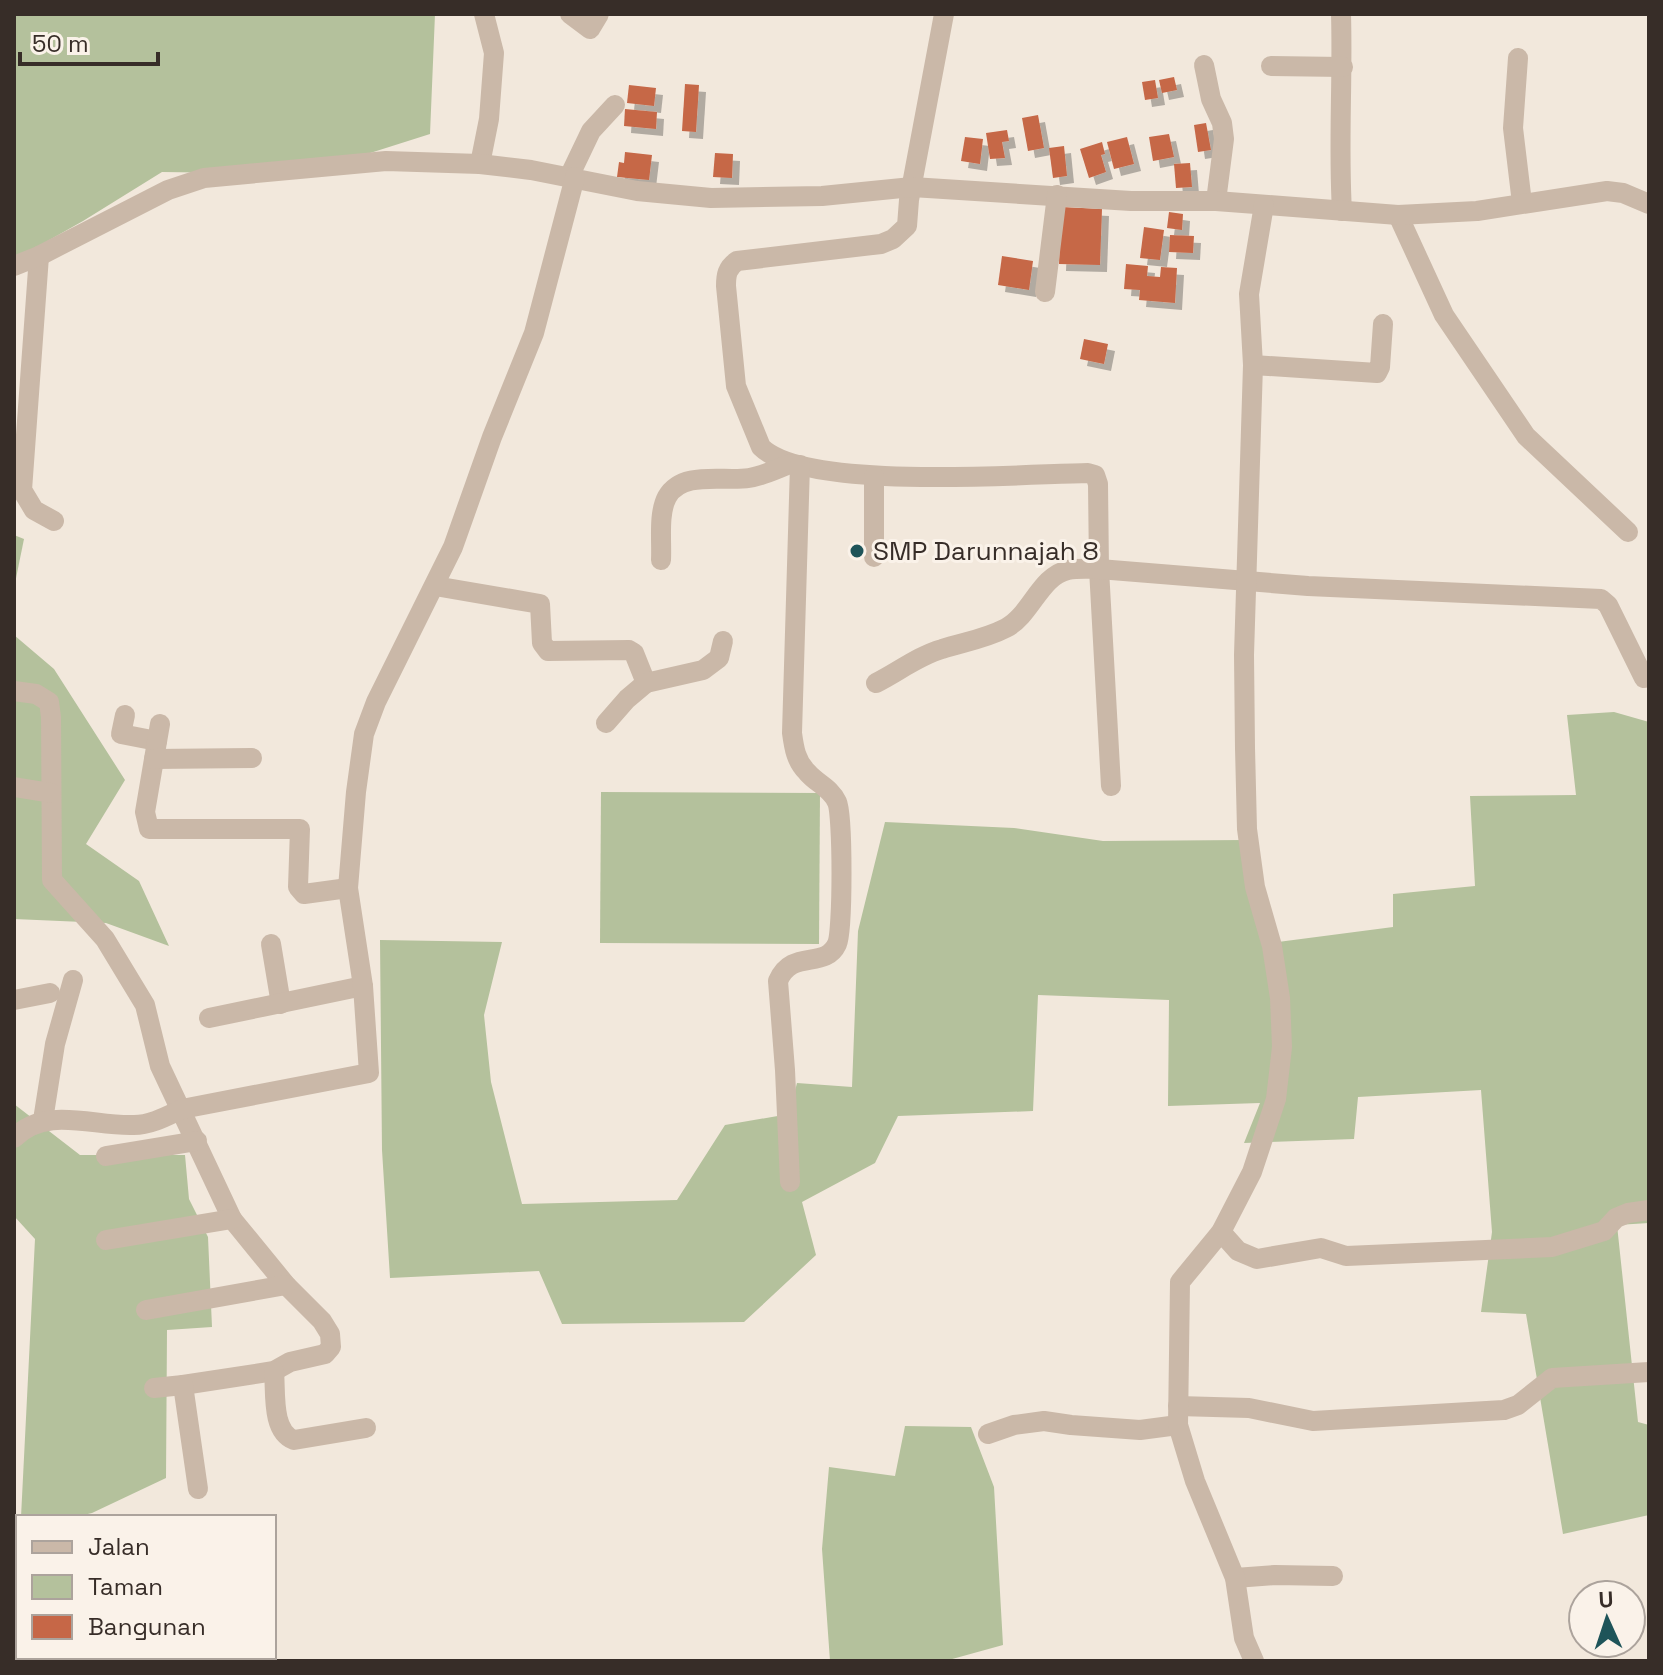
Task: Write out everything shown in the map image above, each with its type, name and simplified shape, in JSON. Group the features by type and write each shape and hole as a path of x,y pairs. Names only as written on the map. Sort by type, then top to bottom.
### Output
{"street":[{"path":"480,164 489,119 494,53 484,14"},
{"path":"570,14 590,29 599,14"},
{"path":"944,14 907,226 893,239 881,244 737,261 726,275 736,386 761,447 769,454 795,465 874,477 1092,473 1098,484 1099,569 1111,786"},
{"path":"1341,14 1343,67 1339,163 1342,211"},
{"path":"1518,58 1513,128 1522,203"},
{"path":"1204,65 1224,139 1216,201"},
{"path":"1271,66 1343,67"},
{"path":"14,1138 25,1127 43,1120 135,1126 163,1119 182,1109 369,1073 363,986 348,888 364,734 376,702 453,547 492,437 534,333 572,177 591,131 615,105"},
{"path":"14,266 168,190 204,178 386,161 480,164 572,177 637,191 711,198 822,196 912,187 1131,201 1216,201 1398,215 1477,211 1607,191 1623,193 1649,204"},
{"path":"1045,292 1057,195"},
{"path":"1254,1661 1244,1638 1235,1578 1195,1481 1178,1415 1180,1282 1221,1232 1252,1172 1276,1099 1282,1047 1272,946 1255,887 1247,829 1244,655 1253,365 1249,294 1264,205"},
{"path":"1398,215 1444,315 1526,436 1628,532"},
{"path":"39,256 22,490 34,510 54,521"},
{"path":"1253,365 1377,373 1383,324"},
{"path":"661,560 663,509 667,496 680,485 698,479 748,478 795,465"},
{"path":"790,1182 778,981 783,969 791,964 827,956 837,945 842,924 838,805 827,787 807,773 795,754 792,733 795,465"},
{"path":"874,477 874,557"},
{"path":"876,683 920,658 974,642 1010,626 1026,612 1057,574 1070,569 1308,586 1601,599 1608,605 1644,678"},
{"path":"435,586 540,604 541,638 548,651 629,650 634,653 646,683"},
{"path":"606,723 646,683 703,670 719,658 723,641"},
{"path":"14,691 36,694 49,702 52,880 105,939 145,1005 160,1066 232,1219 330,1334 331,1347 325,1354 290,1362 274,1371 154,1388"},
{"path":"125,715 121,734 252,758"},
{"path":"157,741 145,812 149,829 300,829 298,887 304,894 348,888"},
{"path":"14,787 51,793"},
{"path":"271,944 281,1004"},
{"path":"43,1120 55,1044 73,980"},
{"path":"209,1018 363,986"},
{"path":"14,1000 50,993"},
{"path":"106,1156 197,1141"},
{"path":"1221,1232 1238,1251 1257,1259 1321,1248 1346,1256 1552,1247 1604,1231 1616,1218 1628,1213 1649,1210"},
{"path":"106,1240 232,1219"},
{"path":"146,1310 286,1285"},
{"path":"274,1371 279,1423 285,1436 294,1440 366,1428"},
{"path":"988,1434 1014,1425 1044,1421 1140,1430 1178,1415 1249,1408 1313,1421 1504,1410 1518,1405 1552,1378 1649,1372"},
{"path":"183,1385 198,1489"},
{"path":"1235,1578 1333,1576"}],"green space":[{"path":"14,14 435,14 430,134 304,174 162,172 14,260"},
{"path":"14,535 24,539 14,588"},
{"path":"14,635 54,669 125,780 86,844 139,881 169,946 106,923 14,919"},
{"path":"1614,712 1649,722 1649,1223 1617,1225 1638,1422 1649,1425 1649,1515 1563,1534 1526,1314 1481,1312 1492,1232 1481,1090 1358,1097 1354,1139 1244,1143 1260,1103 1168,1106 1169,1000 1038,995 1033,1111 898,1116 875,1163 802,1202 816,1255 744,1322 562,1324 539,1271 390,1278 382,1150 380,940 502,942 484,1015 491,1082 522,1204 677,1200 725,1125 789,1114 797,1083 852,1087 858,931 885,822 1014,828 1103,841 1245,840 1278,942 1393,927 1393,894 1475,886 1470,796 1576,795 1567,715"},
{"path":"601,792 820,793 819,944 600,943"},
{"path":"14,1104 80,1155 185,1155 189,1199 208,1237 212,1327 167,1330 166,1478 92,1513 21,1515 35,1239 14,1216"},
{"path":"905,1426 971,1427 994,1487 1003,1645 945,1661 830,1661 822,1549 829,1467 895,1476"}],"building":[{"path":"1174,77 1177,90 1162,93 1159,80"},
{"path":"1155,80 1158,98 1145,100 1142,82"},
{"path":"685,84 699,85 696,132 682,131"},
{"path":"629,85 656,88 654,106 627,103"},
{"path":"625,109 657,112 656,129 624,126"},
{"path":"1038,115 1044,148 1028,151 1022,118"},
{"path":"1206,123 1211,150 1198,152 1194,125"},
{"path":"1007,130 1009,141 1002,142 1005,158 990,159 986,133"},
{"path":"1169,134 1174,157 1153,161 1149,137"},
{"path":"965,137 983,139 980,164 961,161"},
{"path":"1127,137 1134,164 1114,169 1107,142"},
{"path":"1102,142 1105,154 1101,155 1106,172 1089,178 1080,149"},
{"path":"1064,146 1067,176 1053,178 1049,148"},
{"path":"625,152 652,155 649,180 617,177 619,162 624,163"},
{"path":"715,153 733,154 732,178 713,177"},
{"path":"1190,163 1192,187 1176,188 1174,164"},
{"path":"1061,207 1102,209 1100,265 1059,264"},
{"path":"1169,212 1183,214 1182,230 1167,228"},
{"path":"1144,227 1164,230 1160,260 1140,258"},
{"path":"1170,235 1194,236 1193,253 1169,252"},
{"path":"1002,256 1033,261 1029,290 998,285"},
{"path":"1126,264 1148,266 1147,276 1160,277 1161,267 1177,268 1175,303 1139,300 1140,290 1124,289"},
{"path":"1084,339 1108,344 1104,364 1080,359"}],"place":[{"name":"SMP Darunnajah 8","path":"857,551"}]}
